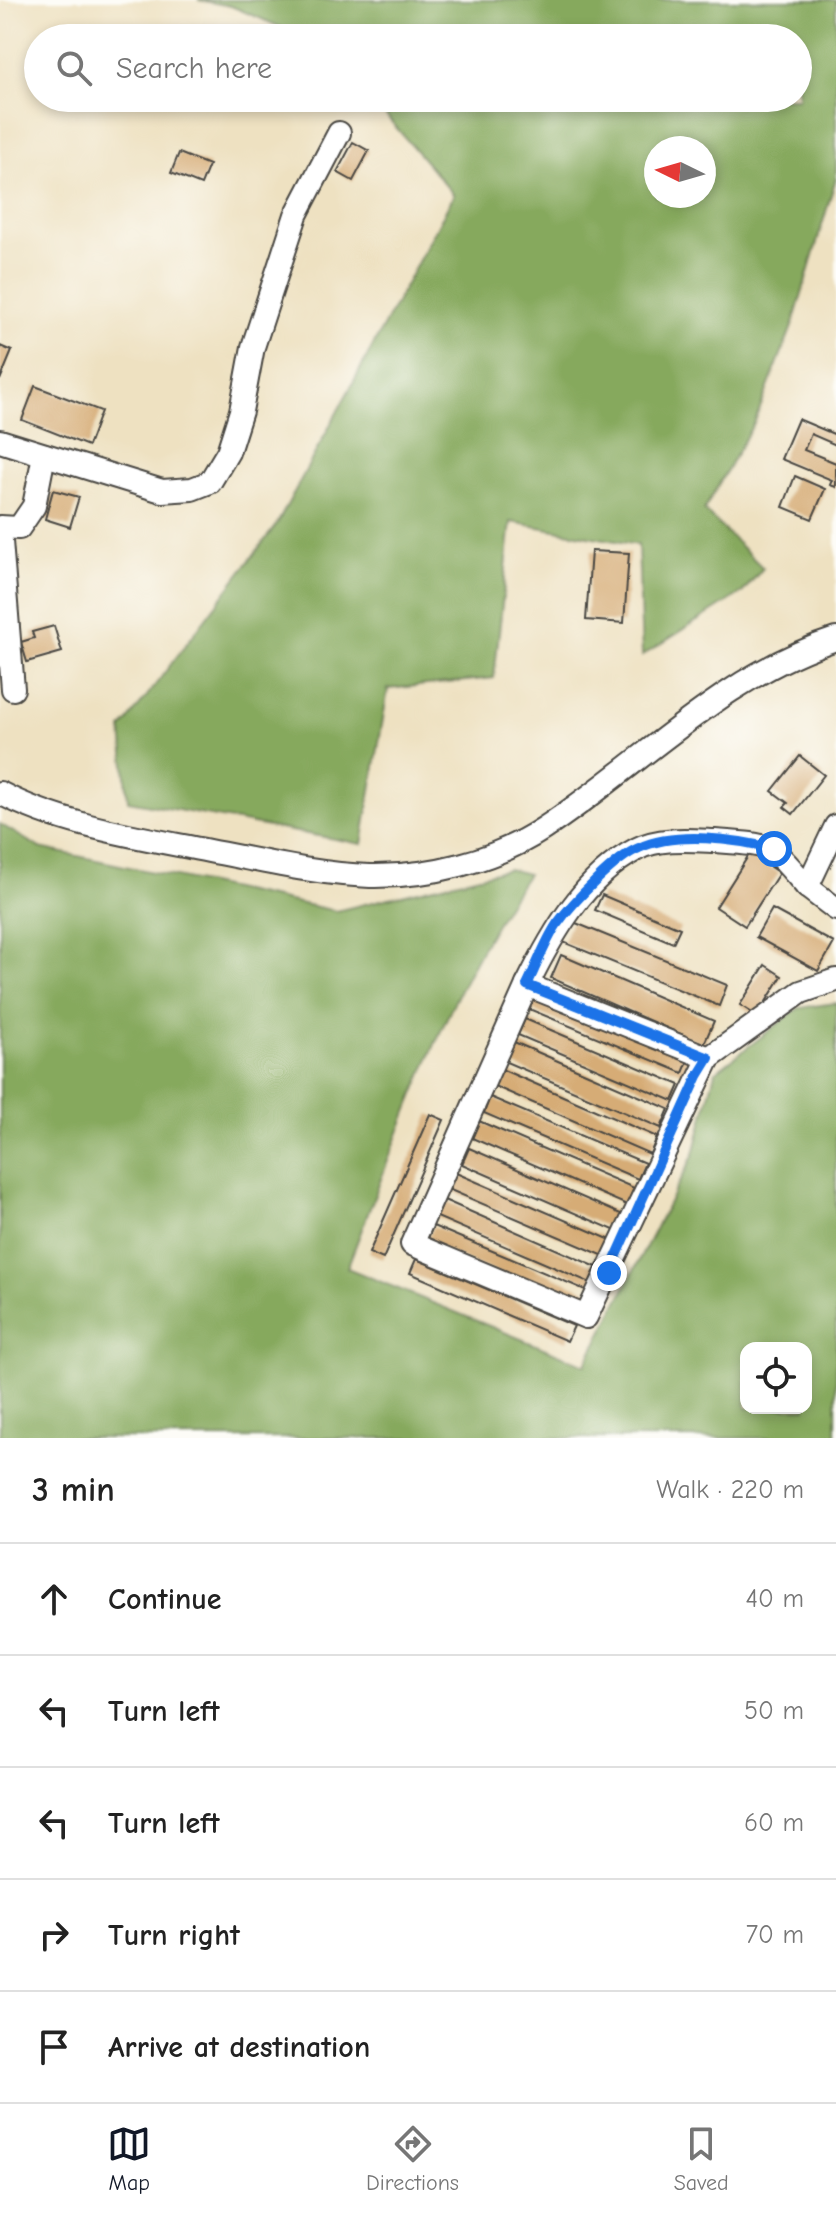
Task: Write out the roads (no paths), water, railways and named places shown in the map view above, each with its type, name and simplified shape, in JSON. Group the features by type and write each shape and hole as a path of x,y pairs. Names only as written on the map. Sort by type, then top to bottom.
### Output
{"street":[{"path":"0,441 162,491 192,489 210,482 228,452 241,411 253,347 296,215 339,133"},
{"path":"13,689 0,528 19,528 34,506 44,455"},
{"path":"0,793 46,813 145,838 286,866 371,876 426,871 483,859 540,831 726,694 814,645 836,639"},
{"path":"807,887 836,826"},
{"path":"836,909 807,887 774,849 755,844 680,839 638,848 608,870 558,924 527,985 412,1244 586,1317 709,1058 801,992 836,980"},
{"path":"527,985 709,1058"}]}
